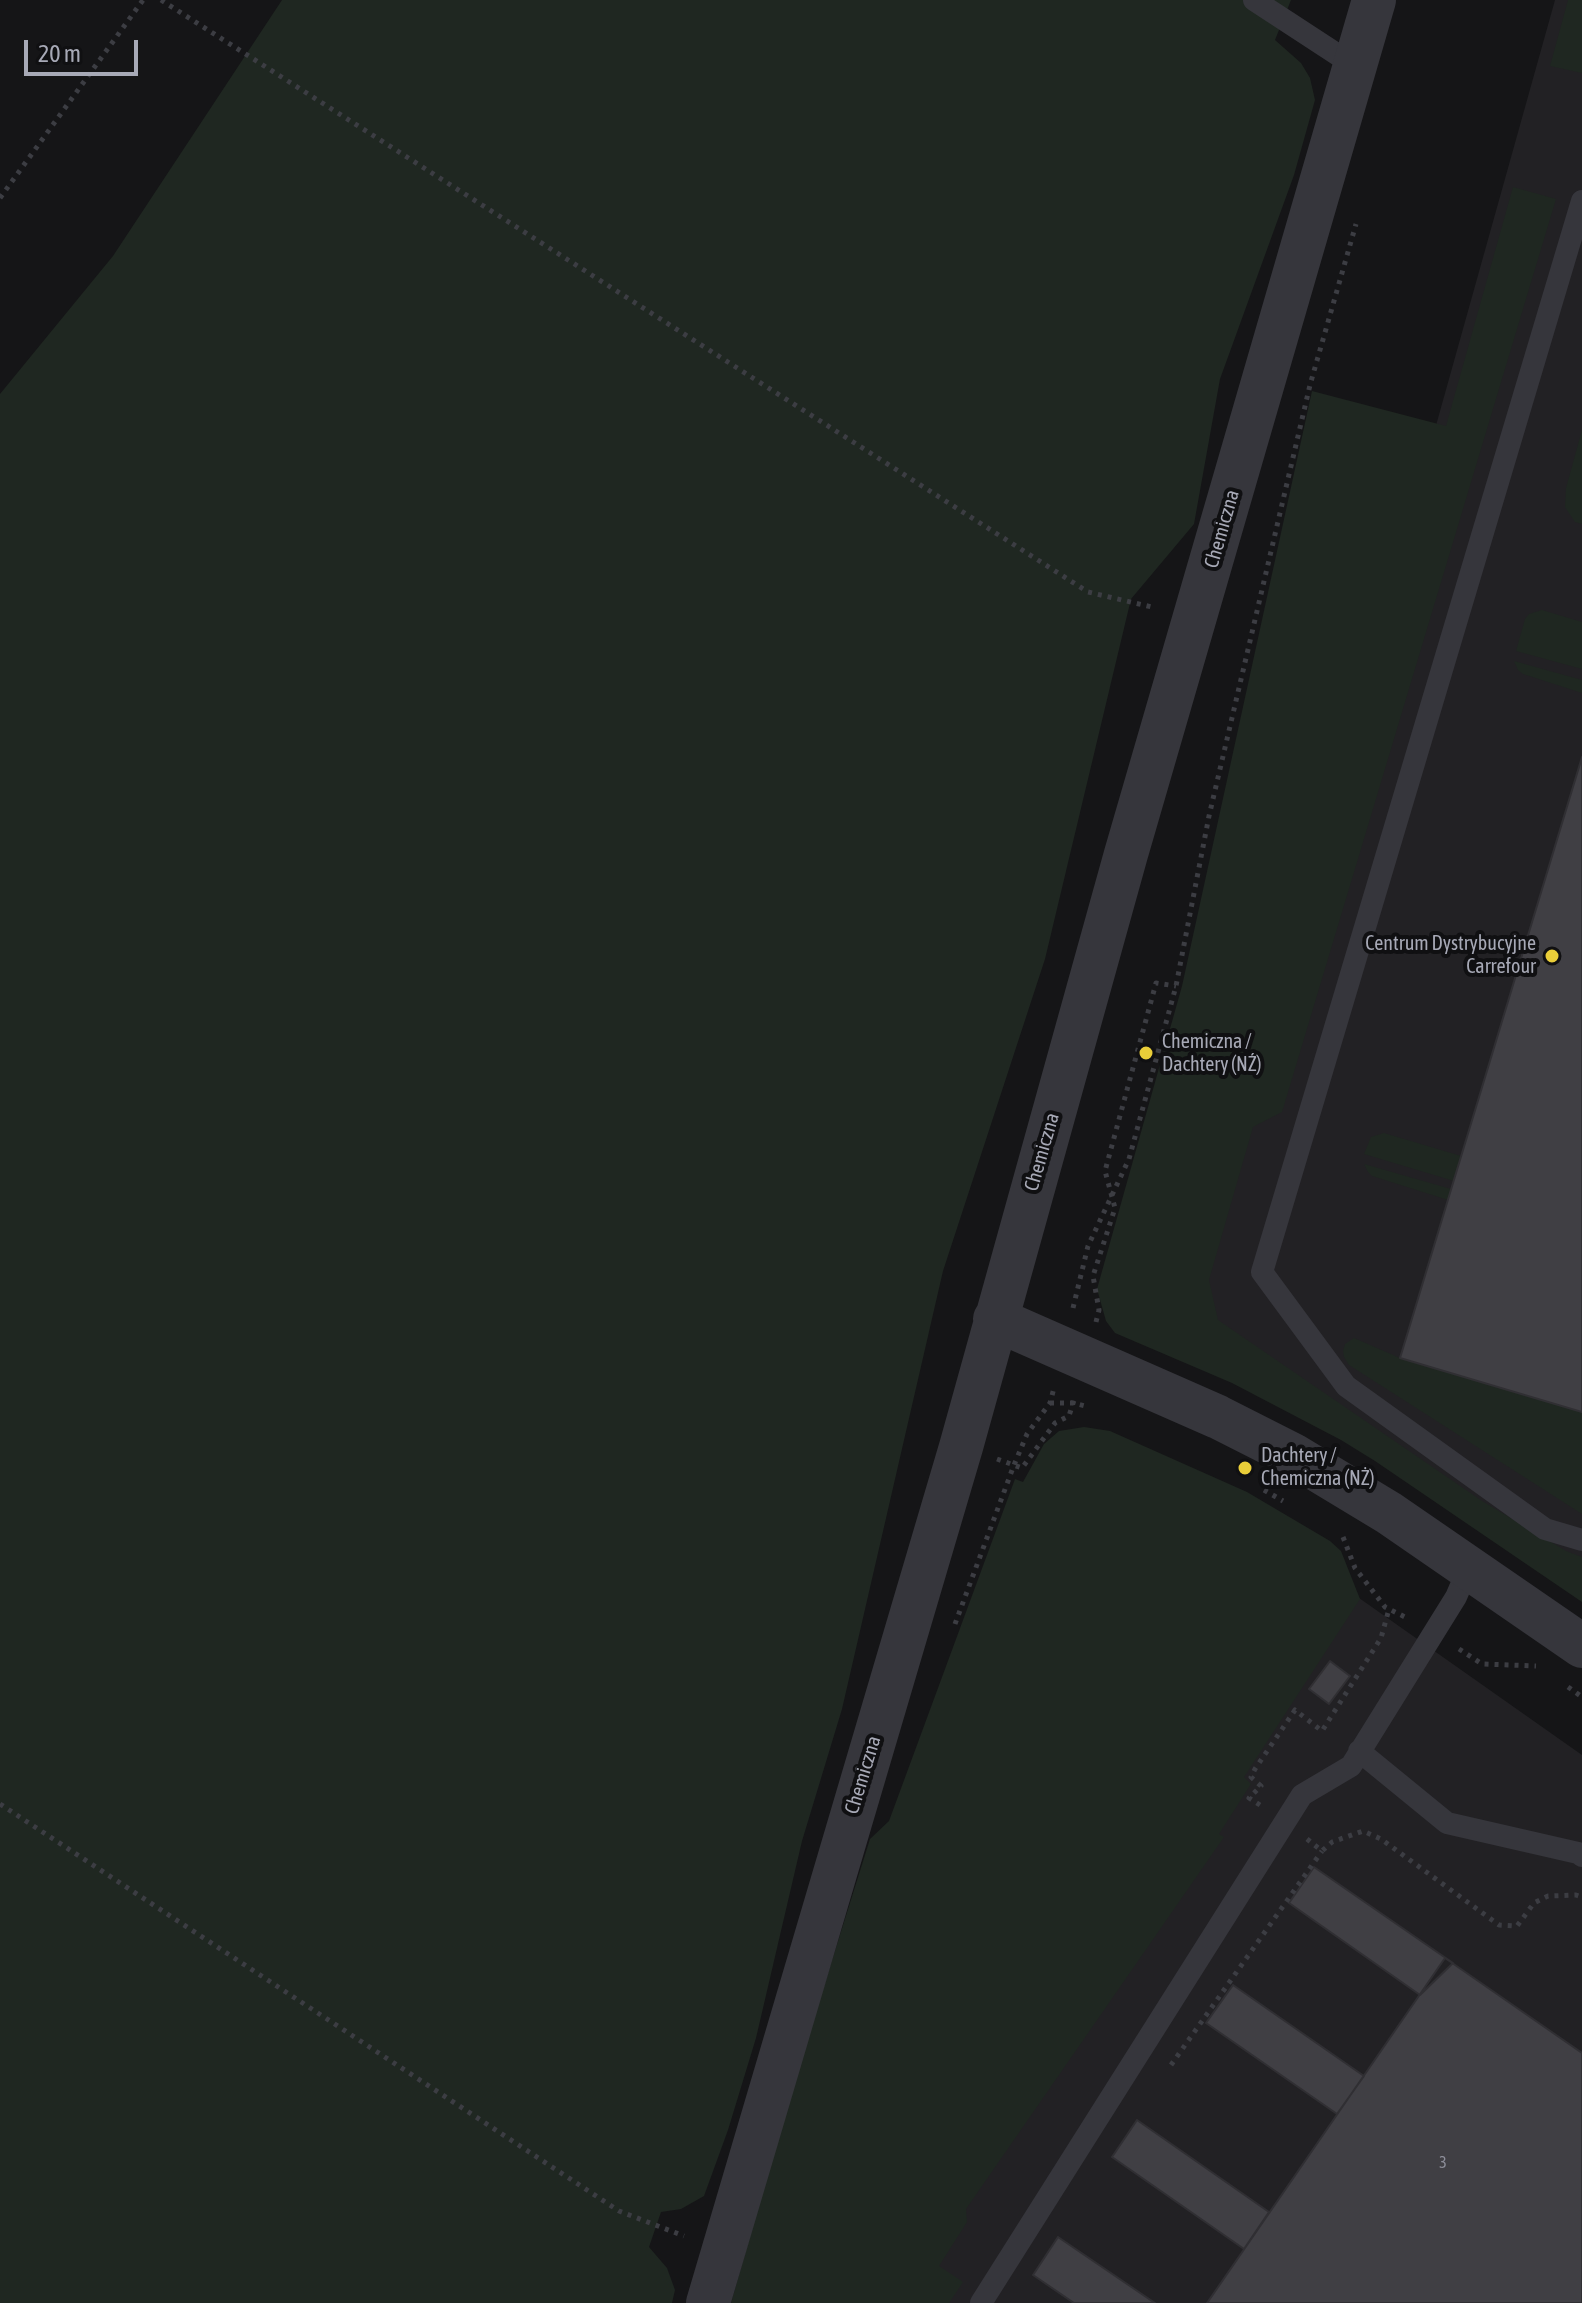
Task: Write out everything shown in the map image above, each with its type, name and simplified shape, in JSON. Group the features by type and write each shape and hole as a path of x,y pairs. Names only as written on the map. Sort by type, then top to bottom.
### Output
{"street":[{"name":"Chemiczna","path":"708,2303 961,1447 1126,854 1374,0"},
{"path":"995,1319 1218,1417 1293,1455 1389,1513 1469,1567 1571,1664"}],"lane":[{"path":"1254,0 1355,66"},
{"path":"1582,201 1262,1272 1346,1386 1545,1529 1582,1540"},
{"path":"981,2303 1302,1795 1351,1766 1456,1597 1469,1567"},
{"path":"1359,1751 1447,1823 1582,1856"}],"path":[{"path":"0,198 143,0"},
{"path":"161,0 1088,592 1196,617"},
{"path":"961,1447 1022,1468 1055,1423 1069,1416 1073,1403 1074,1353 1088,1246 1129,1159 1176,986 1209,816 1310,385"},
{"path":"1096,1410 1073,1403 1050,1403 1099,1310 1093,1276 1115,1208 1105,1171 1156,983 1176,986"},
{"path":"1253,1484 1292,1507"},
{"path":"1332,1530 1345,1538 1355,1568 1385,1607 1433,1632 1482,1664 1537,1666"},
{"path":"1322,1851 1285,1821 1249,1798 1261,1786 1251,1777 1295,1710 1322,1731 1381,1638 1389,1609"},
{"path":"1571,1664 1582,1697"},
{"path":"0,1804 619,2211 722,2251"},
{"path":"1163,2077 1322,1851 1332,1842 1363,1831 1381,1839 1499,1925 1517,1926 1534,1903 1548,1896 1582,1897"}],"shaded area":[{"path":"282,0 1291,0 1275,40 1301,63 1310,78 1315,100 1294,175 1220,379 1194,524 1131,599 1045,959 943,1271 842,1709 802,1841 756,2038 728,2130 704,2196 681,2209 661,2212 649,2247 667,2268 675,2290 672,2303 0,2303 0,394 113,256"},
{"path":"1555,0 1582,0 1582,1580 1188,1312"},
{"path":"1568,0 1582,0 1582,73 1550,66"},
{"path":"1513,187 1556,199 1282,1112 1253,1127 1209,1280 1218,1320 1482,1501 1566,1551 1582,1557 1582,1602 1341,1440 1232,1383 1115,1333 1106,1321 1097,1289 1182,986 1312,391 1446,426"},
{"path":"1582,430 1582,524 1575,522 1565,507 1566,488"},
{"path":"1542,610 1582,622 1582,669 1516,651 1525,619 1529,614"},
{"path":"1514,661 1582,680 1582,693 1523,674"},
{"path":"1384,1133 1461,1156 1454,1181 1364,1154 1371,1137"},
{"path":"1364,1164 1451,1189 1448,1200 1372,1176"},
{"path":"1354,1338 1400,1358 1582,1412 1582,1514 1349,1365 1343,1351 1345,1344"},
{"path":"1084,1427 1110,1431 1247,1492 1330,1541 1341,1551 1360,1599 1244,1777 1251,1784 1219,1834 1224,1837 966,2209 967,2222 939,2266 963,2282 949,2303 731,2303 793,2085 870,1839 889,1821 1015,1479 1023,1482 1044,1444 1059,1431"},
{"path":"1352,1593 1582,1755 1582,2303 901,2303"}],"building":[{"name":"Centrum Dystrybucyjne Carrefour","path":"1582,757 1582,1412 1400,1358"},
{"path":"1330,1661 1350,1676 1329,1704 1309,1689"},
{"path":"1314,1867 1453,1963 1420,1995 1289,1903"},
{"path":"1445,1958 1582,2053 1582,2303 1207,2303"},
{"path":"1233,1985 1364,2076 1337,2114 1206,2023"},
{"path":"1137,2120 1269,2212 1244,2249 1112,2157"},
{"path":"1058,2237 1155,2303 1074,2303 1033,2275"}],"place":[{"name":"Centrum Dystrybucyjne Carrefour","path":"1552,956"},
{"name":"Chemiczna / Dachtery (NŹ)","path":"1146,1053"},
{"name":"Dachtery / Chemiczna (NŻ)","path":"1245,1468"}]}
